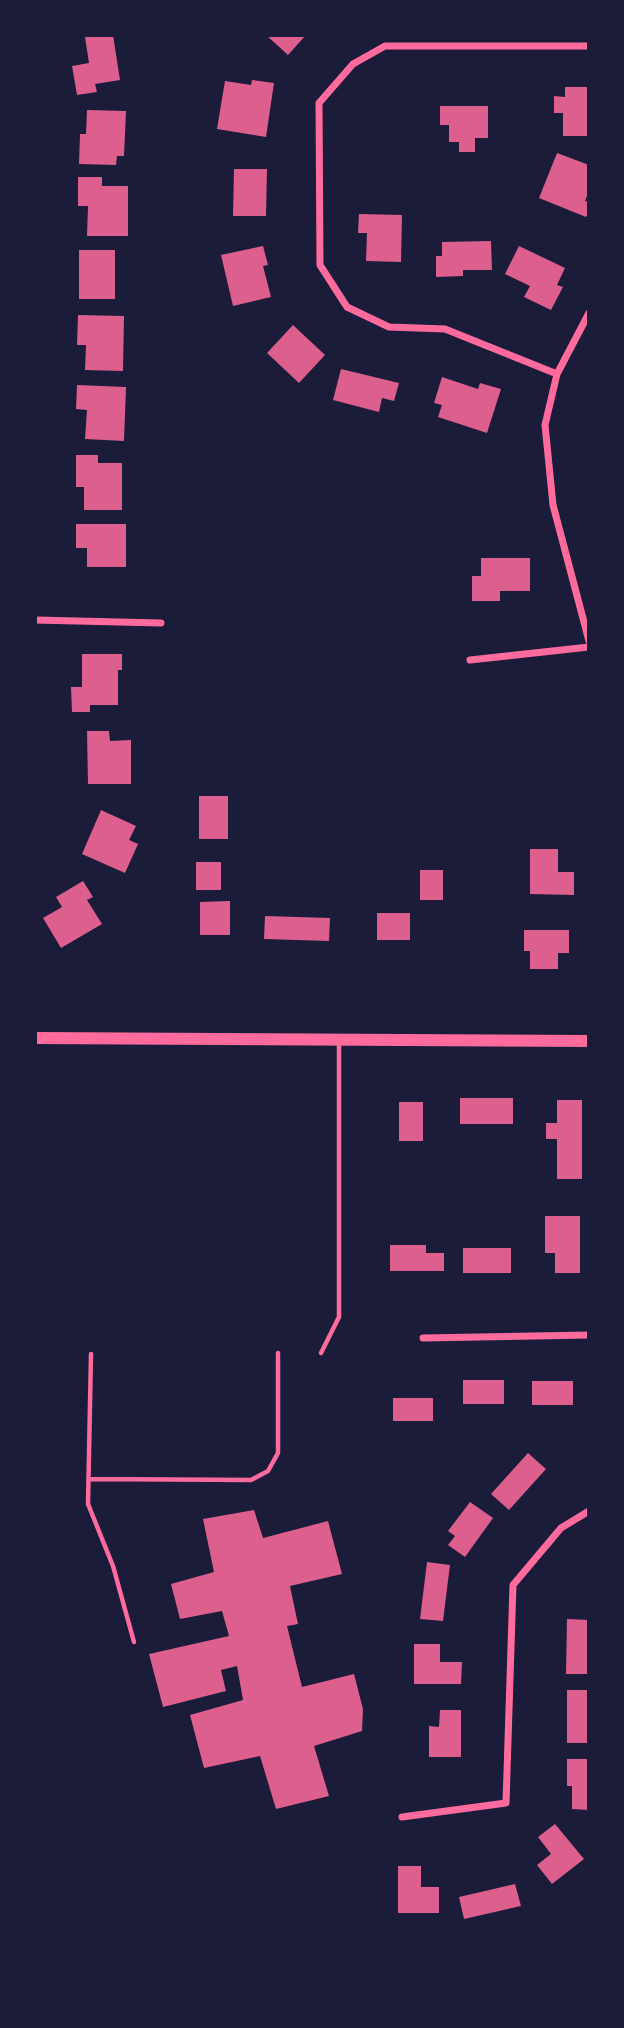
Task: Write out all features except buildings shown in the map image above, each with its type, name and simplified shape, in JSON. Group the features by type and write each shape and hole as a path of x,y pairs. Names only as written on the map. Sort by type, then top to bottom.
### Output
{"street":[{"path":"557,374 445,329 389,327 346,307 320,265 319,103 353,64 384,46 589,46"},
{"path":"589,313 557,374 545,425 553,505 589,642"},
{"path":"35,620 161,622"},
{"path":"470,660 589,647"},
{"path":"35,1038 589,1041"},
{"path":"423,1338 589,1335"},
{"path":"402,1817 506,1803 513,1585 561,1528 589,1511"}],"lane":[{"path":"321,1353 339,1317 339,1040"},
{"path":"89,1479 251,1480 268,1471 278,1453 278,1353"},
{"path":"91,1354 88,1504 113,1566 135,1642"}]}
